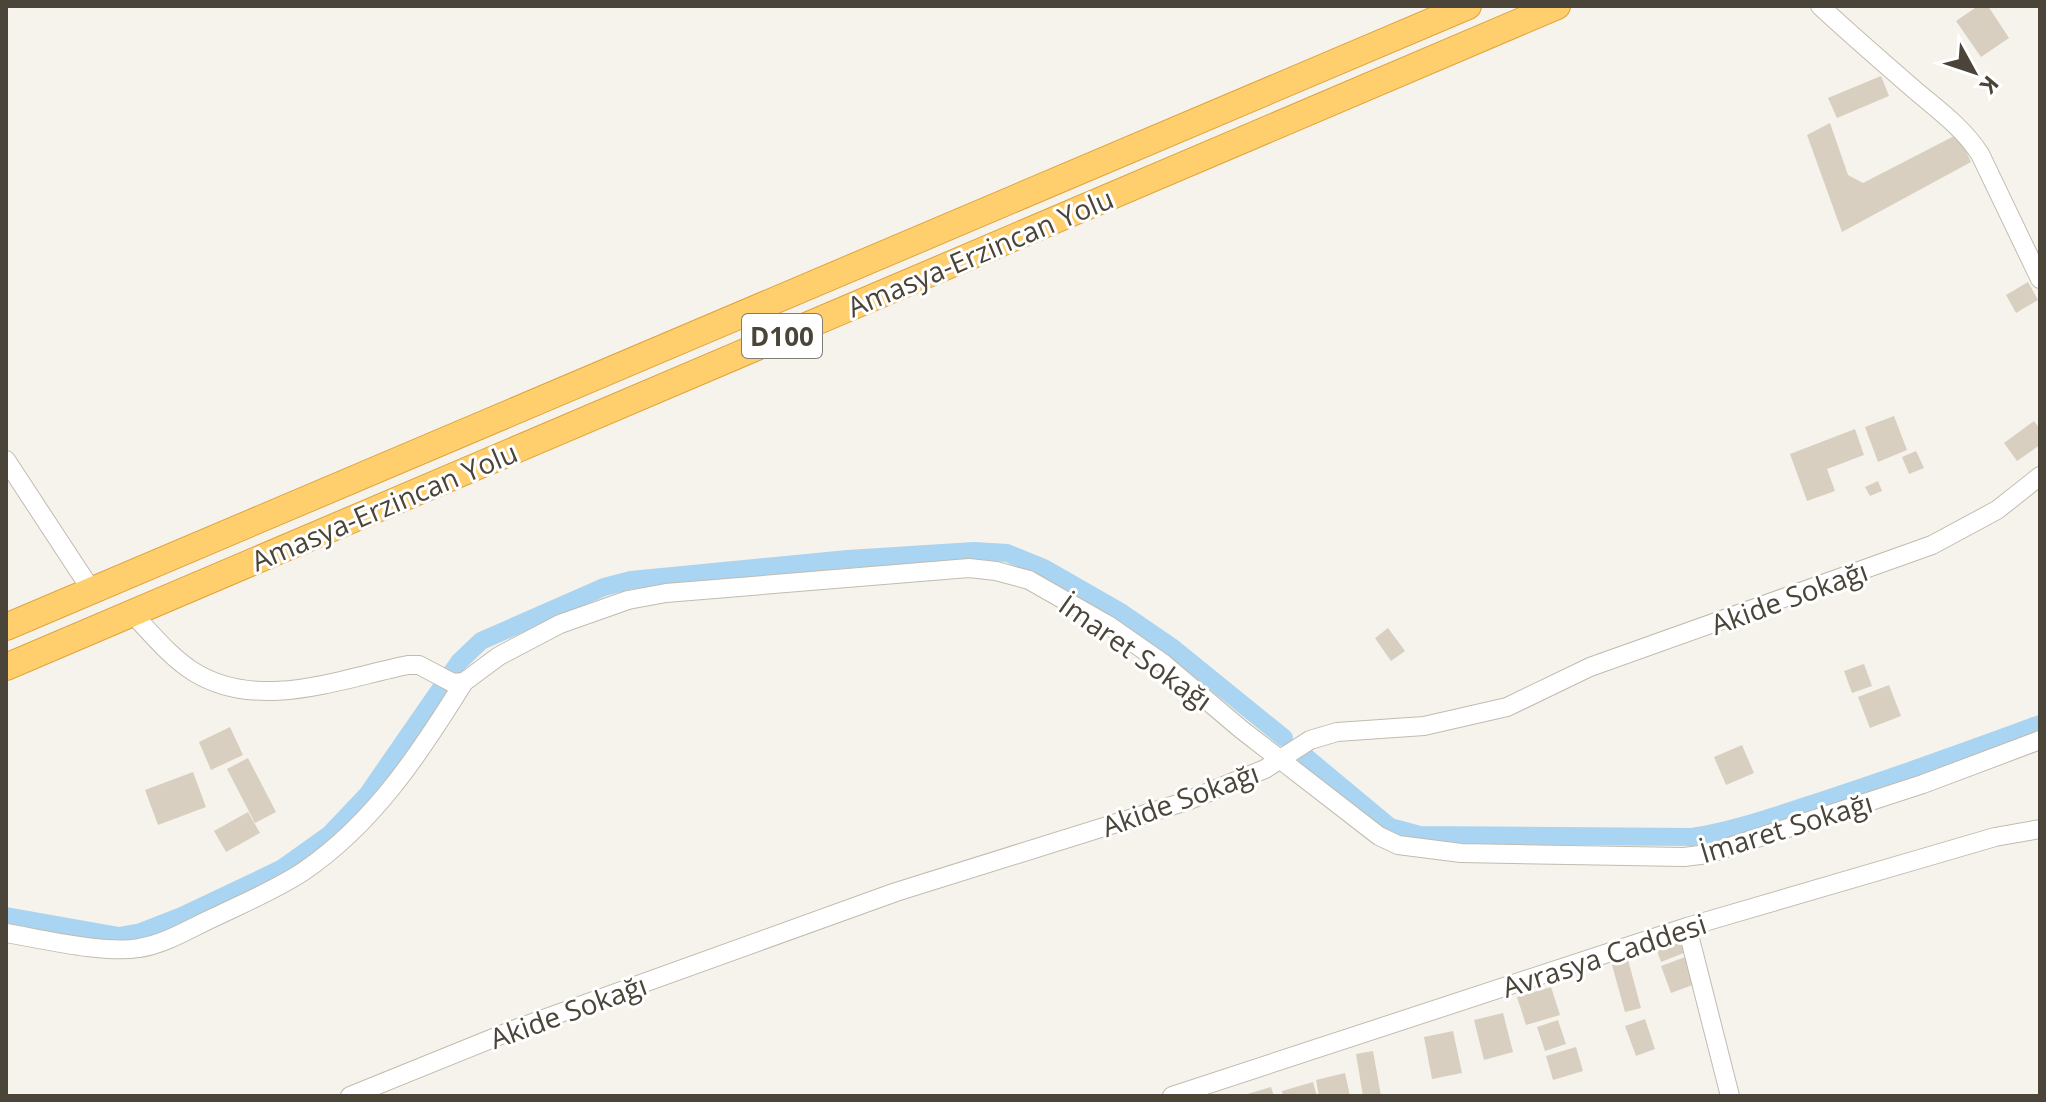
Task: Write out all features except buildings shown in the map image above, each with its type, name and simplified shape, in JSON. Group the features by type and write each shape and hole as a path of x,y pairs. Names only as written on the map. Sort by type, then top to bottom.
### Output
{"highway":[{"name":"Amasya-Erzincan Yolu","path":"6,627 1468,6"},
{"name":"Amasya-Erzincan Yolu","path":"6,667 1557,6"}],"street":[{"path":"1820,6 1969,136 2040,279"},
{"path":"6,460 92,591"},
{"name":"Akide Sokağı","path":"350,1096 513,1030 896,892 1187,801 1265,769 1310,740 1337,732 1424,726 1507,707 1590,667 1932,545 1997,510 2040,476"},
{"name":"İmaret Sokağı","path":"458,683 526,641 595,610 628,600 820,579 969,568 996,571 1029,580 1108,625 1164,664 1379,836 1398,845 1461,853 1684,857 1708,854 1847,810 2040,740"},
{"path":"6,933 99,947 137,949 160,943 262,895 302,872 340,843 373,811 424,747 458,683 419,665 408,665 299,689 268,692 239,689 214,683 192,670 170,653 132,613"},
{"name":"Avrasya Caddesi","path":"1172,1096 1687,927 1995,837 2040,829"},
{"path":"1687,927 1730,1096"}],"waterway":[{"path":"6,916 119,936 141,932 182,916 281,869 330,834 367,795 459,662 481,641 604,587 631,580 848,559 974,551 1007,553 1044,568 1119,611 1173,648 1284,738"},
{"path":"1306,757 1390,827 1420,835 1692,837 1789,812 2040,724"}]}
